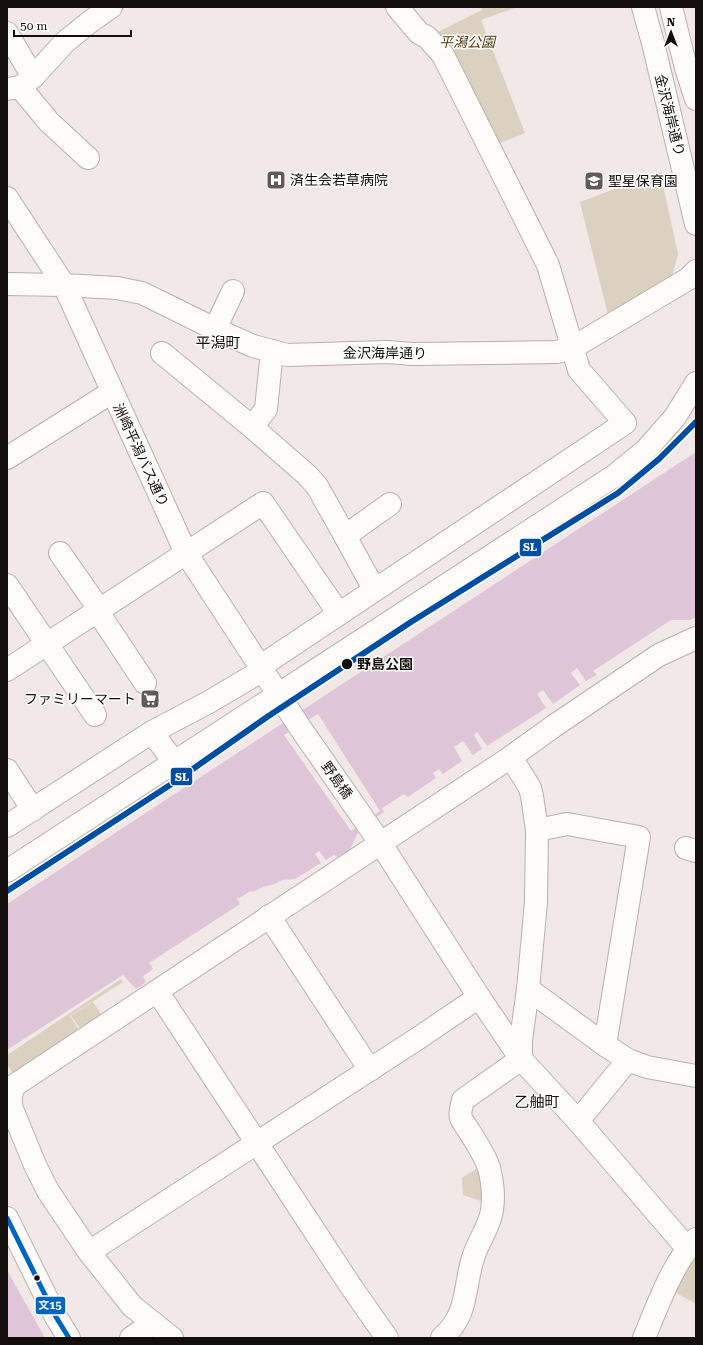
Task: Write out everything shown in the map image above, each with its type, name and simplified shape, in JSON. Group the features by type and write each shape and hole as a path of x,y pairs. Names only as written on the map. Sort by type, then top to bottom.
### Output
{"street":[{"path":"20,85 65,42 86,14 111,7"},
{"path":"7,826 152,732 209,702 262,668 374,589 625,423 579,370 548,265 443,55 427,37 419,33 397,7"},
{"name":"金沢海岸通り","path":"643,7 696,224"},
{"path":"671,7 691,66 696,99"},
{"path":"7,33 20,85 49,122 88,158"},
{"name":"洲崎平潟バス通り","path":"7,198 64,285 186,553 278,694"},
{"name":"金沢海岸通り","path":"64,285 117,288 142,293 253,346 287,355 387,352 413,354 557,352 572,348 688,279 696,271"},
{"path":"7,284 64,285"},
{"path":"215,329 233,291"},
{"path":"252,427 266,409 272,351"},
{"path":"162,353 252,427 307,475 317,486 374,589"},
{"path":"7,871 614,476 646,450 675,417 696,383"},
{"path":"7,458 112,392"},
{"path":"7,670 263,504 339,614"},
{"path":"345,536 390,504"},
{"path":"60,553 99,610 100,615 145,683"},
{"path":"7,585 95,716"},
{"path":"172,1338 132,1306 89,1252 48,1191 38,1172 12,1109 10,1100 11,1092 15,1085 269,916 381,844 659,656 696,638"},
{"name":"野島橋","path":"278,694 381,844 479,997 521,1058 691,1243"},
{"path":"152,732 174,762"},
{"path":"442,1338 453,1328 466,1299 468,1280 474,1256 492,1213 494,1196 489,1166 461,1119 460,1113 463,1100 521,1058 521,1040 528,989 536,902 538,830 530,788 511,757"},
{"path":"7,770 33,810"},
{"path":"538,830 567,824 639,837 605,1045"},
{"path":"269,916 370,1070"},
{"path":"528,989 628,1060 647,1067 696,1076"},
{"path":"157,991 350,1285 387,1338"},
{"path":"89,1252 370,1070 479,997"},
{"path":"578,1121 628,1060"},
{"path":"7,1218 56,1317 69,1338"},
{"path":"644,1338 665,1289 691,1243"},
{"path":"131,1338 152,1323"}],"green space":[{"name":"平潟公園","path":"481,7 517,7 481,20 525,133 498,144 486,119 438,32 482,10"},
{"path":"660,172 678,254 672,276 608,315 580,202"},
{"path":"121,979 123,982 70,1016 79,1030 15,1077 7,1064 7,1055"},
{"path":"93,1002 103,1017 81,1030 71,1016"},
{"path":"479,1167 484,1202 463,1195 462,1178"},
{"path":"696,1248 696,1304 671,1290"}],"shaded area":[{"path":"696,452 696,617 690,620 671,620 593,671 597,675 586,681 577,668 571,673 580,685 553,704 543,690 537,694 546,708 487,746 477,732 474,735 482,749 473,755 463,741 454,747 462,761 443,774 439,769 433,773 436,778 408,797 404,794 382,808 384,812 360,828 350,850 337,857 334,855 326,860 319,851 315,854 321,863 295,879 282,880 253,892 251,891 237,899 240,904 149,963 153,969 143,976 146,982 136,989 123,975 7,1050 7,904"},
{"path":"7,1270 8,1272 45,1338 7,1338"}],"pier":[{"path":"318,714 380,811 351,831 284,735"}],"transit line":[{"name":"SL","path":"7,891 170,785 267,717 411,622 618,493 659,459 696,422"},
{"name":"文15","path":"7,1218 56,1317 69,1338"}],"place":[{"name":"済生会若草病院","path":"276,180"},
{"name":"聖星保育園","path":"594,181"},
{"name":"野島公園","path":"347,664"},
{"name":"ファミリーマート","path":"150,699"}],"district":[{"name":"平潟町","path":"218,343"},
{"name":"乙舳町","path":"537,1102"}]}
